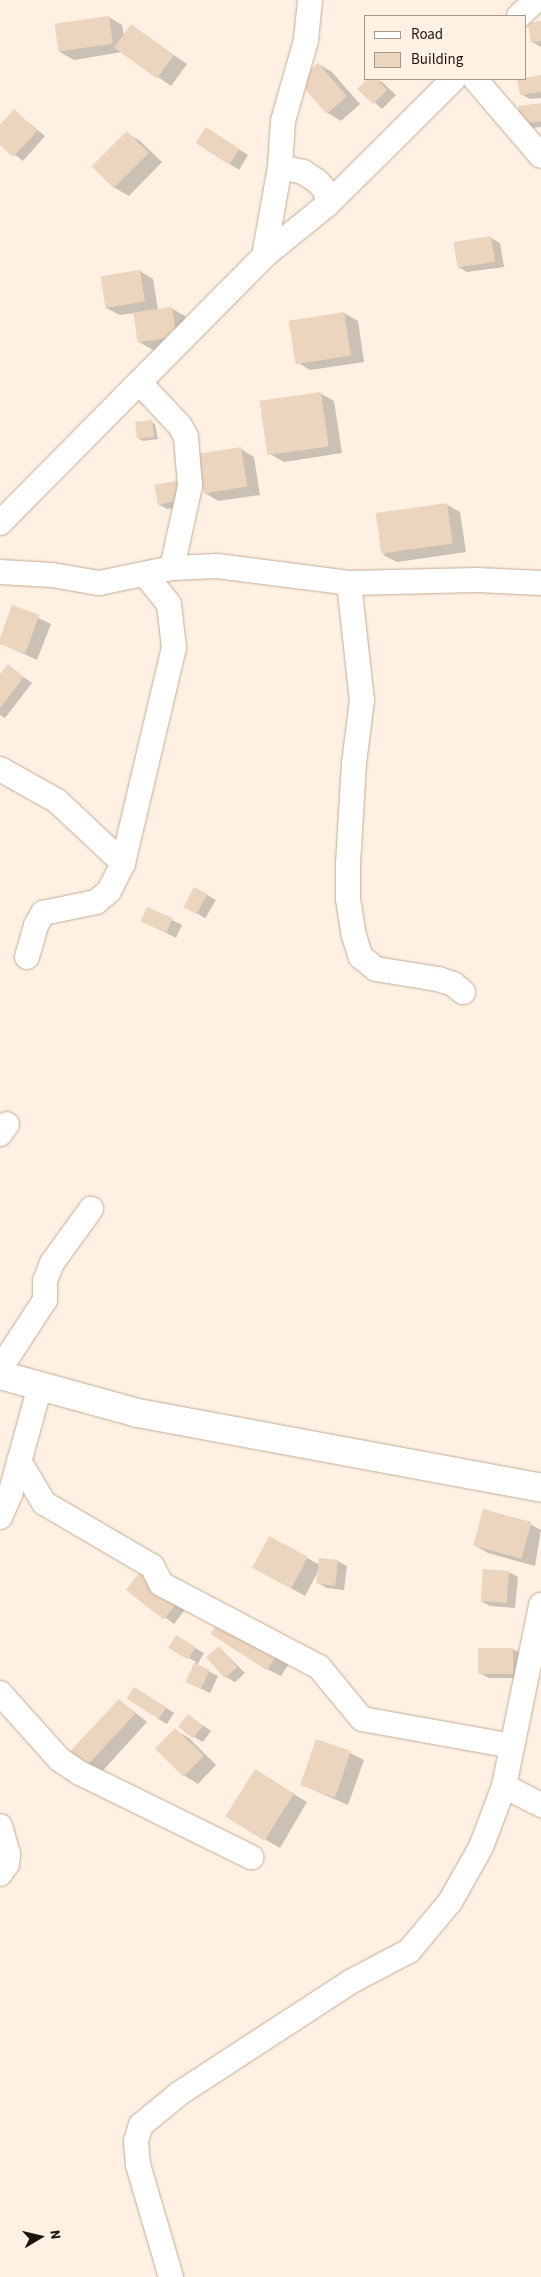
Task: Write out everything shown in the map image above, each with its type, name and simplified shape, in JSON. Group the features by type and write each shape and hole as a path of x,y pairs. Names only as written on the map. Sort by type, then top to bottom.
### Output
{"main road":[{"path":"0,1376 147,1415 541,1488"}],"street":[{"path":"264,256 280,167 283,121 306,40 310,0"},
{"path":"520,15 536,0"},
{"path":"0,523 264,256 328,204 453,80"},
{"path":"475,80 541,156"},
{"path":"280,167 303,172 317,180 325,190 328,204"},
{"path":"139,382 180,426 186,437 190,486 172,568"},
{"path":"0,572 52,575 99,583 172,568 217,566 349,583 477,580 541,583"},
{"path":"27,957 43,913 96,902 109,891 123,863 174,648 169,604 145,574"},
{"path":"349,583 362,700 354,763 348,863 348,899 354,936 361,957 376,969 438,979 453,984 463,992"},
{"path":"0,769 56,801 123,863"},
{"path":"0,1369 44,1300 45,1280 52,1263 91,1209"},
{"path":"0,1518 19,1461 40,1386"},
{"path":"19,1461 44,1503 152,1566 161,1584 319,1667 362,1720 512,1746"},
{"path":"171,2277 138,2165 136,2141 141,2125 180,2093 352,1981 409,1951 450,1902 481,1847 504,1786 541,1606"},
{"path":"0,1693 60,1759 80,1773 251,1857"},
{"path":"504,1786 541,1805"},
{"path":"0,1826 8,1854 7,1864 0,1874"}],"building":[{"path":"109,16 113,44 58,51 55,24"},
{"path":"541,21 541,41 531,43 528,23"},
{"path":"131,24 174,55 157,79 114,47"},
{"path":"318,63 347,96 326,114 298,81"},
{"path":"541,75 541,92 520,95 517,80 526,80 526,78"},
{"path":"366,80 378,80 387,90 373,104 357,89"},
{"path":"541,103 541,121 521,124 518,106"},
{"path":"14,109 37,131 13,157 0,145 0,125"},
{"path":"206,127 240,149 229,165 196,143"},
{"path":"127,131 149,153 114,188 92,166"},
{"path":"491,236 495,262 458,268 453,242"},
{"path":"140,270 145,302 105,308 100,276"},
{"path":"172,307 176,337 138,342 133,312"},
{"path":"344,312 351,355 296,364 289,321"},
{"path":"321,392 329,446 267,455 260,401"},
{"path":"152,420 154,437 137,439 135,422"},
{"path":"241,447 247,487 204,493 198,454"},
{"path":"180,480 184,500 158,505 154,485"},
{"path":"447,503 453,544 381,554 376,513"},
{"path":"12,605 39,615 25,653 0,644 0,638"},
{"path":"8,664 24,677 0,708 0,674"},
{"path":"194,887 207,894 196,914 183,907"},
{"path":"147,907 173,918 167,933 141,922"},
{"path":"483,1509 531,1522 521,1559 473,1546"},
{"path":"269,1536 308,1557 291,1588 252,1568"},
{"path":"319,1558 338,1560 335,1586 316,1584"},
{"path":"483,1569 509,1571 507,1603 481,1601"},
{"path":"140,1572 178,1602 164,1620 126,1590"},
{"path":"221,1618 277,1654 267,1670 211,1634"},
{"path":"176,1635 196,1647 188,1660 168,1648"},
{"path":"219,1646 237,1667 225,1678 206,1657"},
{"path":"478,1648 513,1648 513,1674 478,1674"},
{"path":"194,1663 210,1670 201,1689 185,1682"},
{"path":"134,1687 166,1707 159,1719 127,1699"},
{"path":"119,1699 135,1714 84,1769 68,1754"},
{"path":"188,1714 203,1726 193,1738 178,1726"},
{"path":"175,1728 204,1756 184,1777 155,1749"},
{"path":"316,1739 351,1751 335,1797 300,1785"},
{"path":"255,1769 294,1793 264,1841 225,1816"}]}
